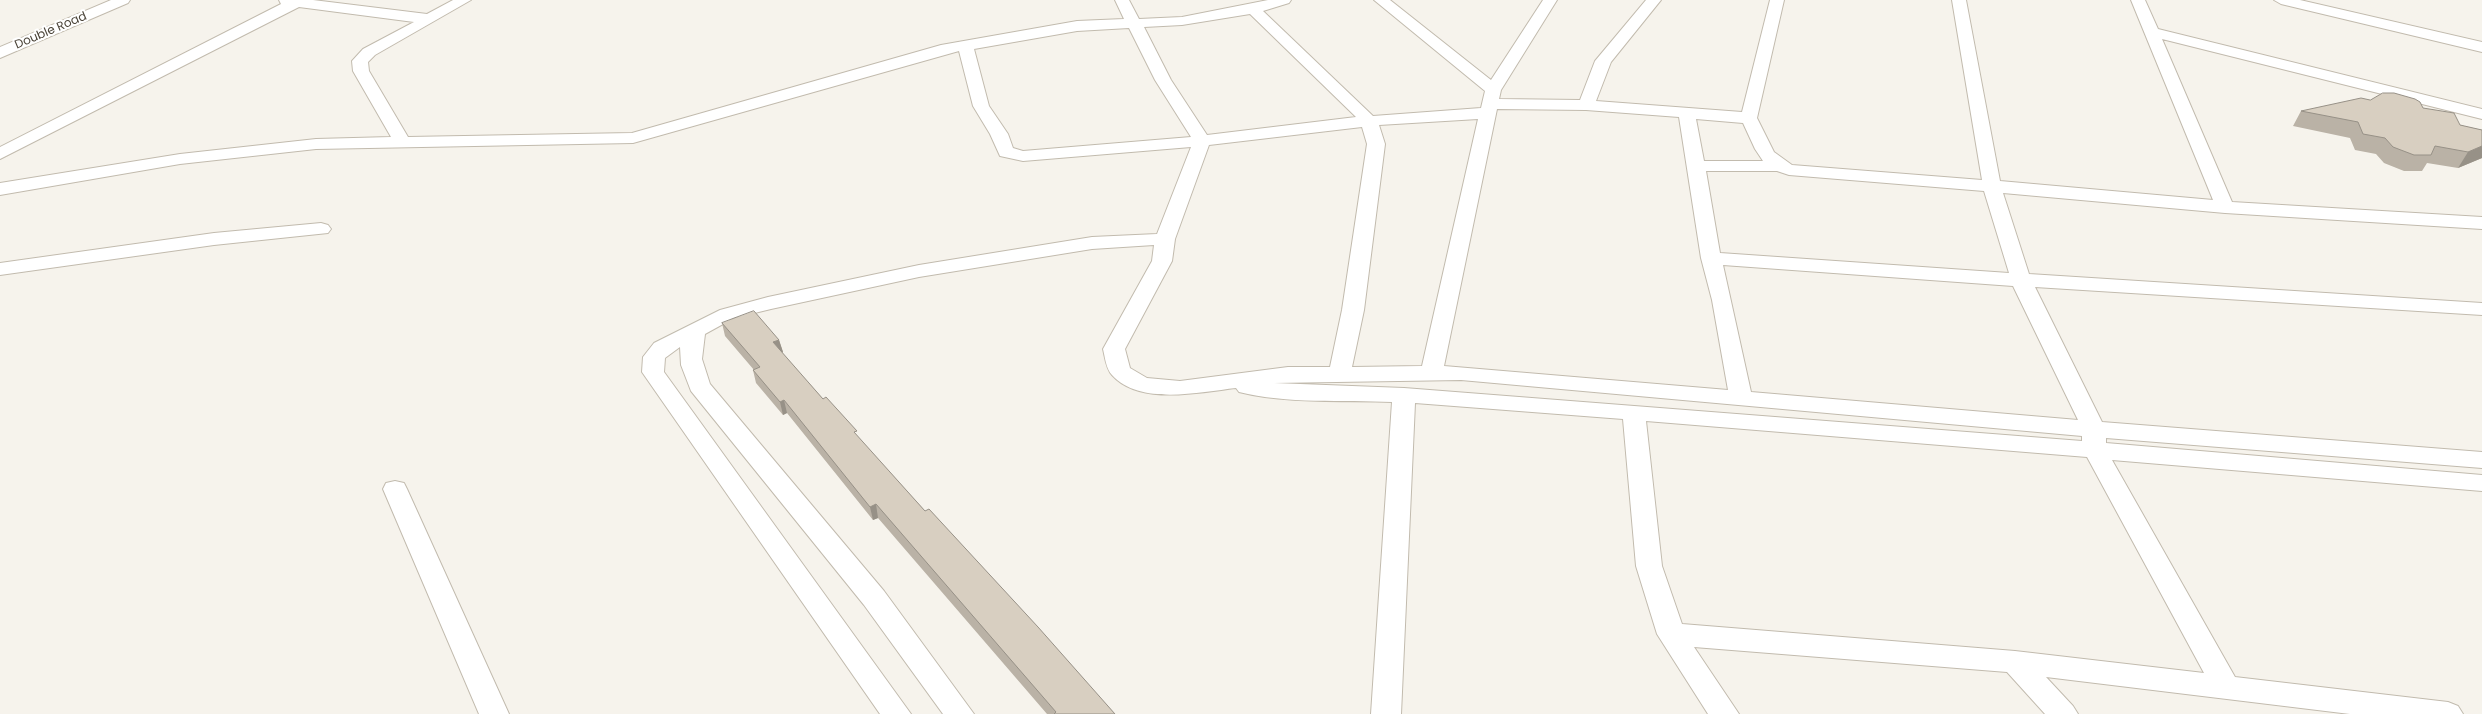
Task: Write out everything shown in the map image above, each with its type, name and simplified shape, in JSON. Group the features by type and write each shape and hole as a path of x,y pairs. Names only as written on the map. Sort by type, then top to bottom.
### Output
{"street":[{"name":"Double Road","path":"0,41 97,0"},
{"name":"Double Road","path":"0,53 123,0"},
{"path":"279,0 299,1 429,19"},
{"path":"402,142 359,66 360,60 369,52 464,0"},
{"path":"1122,0 1132,23 1163,80 1202,141"},
{"path":"0,189 180,159 316,144 633,138 880,66 965,45 1047,30 1132,23 1182,21 1253,9 1284,0"},
{"path":"1381,0 1490,102"},
{"path":"1432,372 1490,102 1550,0"},
{"path":"1586,105 1603,60 1654,0"},
{"path":"1776,166 1766,156 1749,118 1778,0"},
{"path":"1959,0 1992,186 2021,280 2094,439 2226,687"},
{"path":"2138,0 2225,207"},
{"path":"2281,0 2482,47"},
{"path":"0,154 299,1"},
{"path":"1253,9 1369,121 1376,144 1376,153 1353,310 1340,372"},
{"path":"2152,32 2482,114"},
{"path":"965,45 981,106 999,134 1006,152 1023,156 1202,141 1369,121 1490,102 1586,105 1749,118"},
{"path":"1687,113 1711,258 1722,300 1741,397"},
{"path":"1202,141 1165,239 1162,261 1114,350 1120,371 1141,385 1180,388 1288,374 1340,372 1432,372 1741,397 2482,483"},
{"path":"1695,166 1776,166 1808,172 1992,186 2076,196 2482,223"},
{"path":"0,269 214,239 321,230"},
{"path":"896,714 653,372 654,357 662,348 727,314 768,303 919,271 1092,242 1165,239"},
{"path":"1711,258 2021,280 2482,309"},
{"path":"695,331 689,351 691,368 699,386 874,598 959,714"},
{"path":"1210,384 1286,391 1404,395 1634,414 2094,439 2238,442 2482,460"},
{"path":"1386,714 1404,395"},
{"path":"1634,414 1649,566 1671,634 1724,714"},
{"path":"395,489 494,714"},
{"path":"1671,634 2015,662 2448,714"},
{"path":"2015,662 2063,714"}],"building":[{"path":"2383,93 2394,93 2415,99 2420,102 2423,108 2454,113 2460,125 2482,130 2482,146 2468,152 2435,146 2431,155 2414,155 2393,147 2385,138 2363,134 2358,122 2301,111 2361,98 2370,100"},
{"path":"754,311 779,340 773,342 823,399 826,397 857,431 854,432 925,511 929,509 1038,627 1115,714 1054,714 1056,712 876,504 870,507 784,400 780,402 753,370 760,367 722,323"}]}
